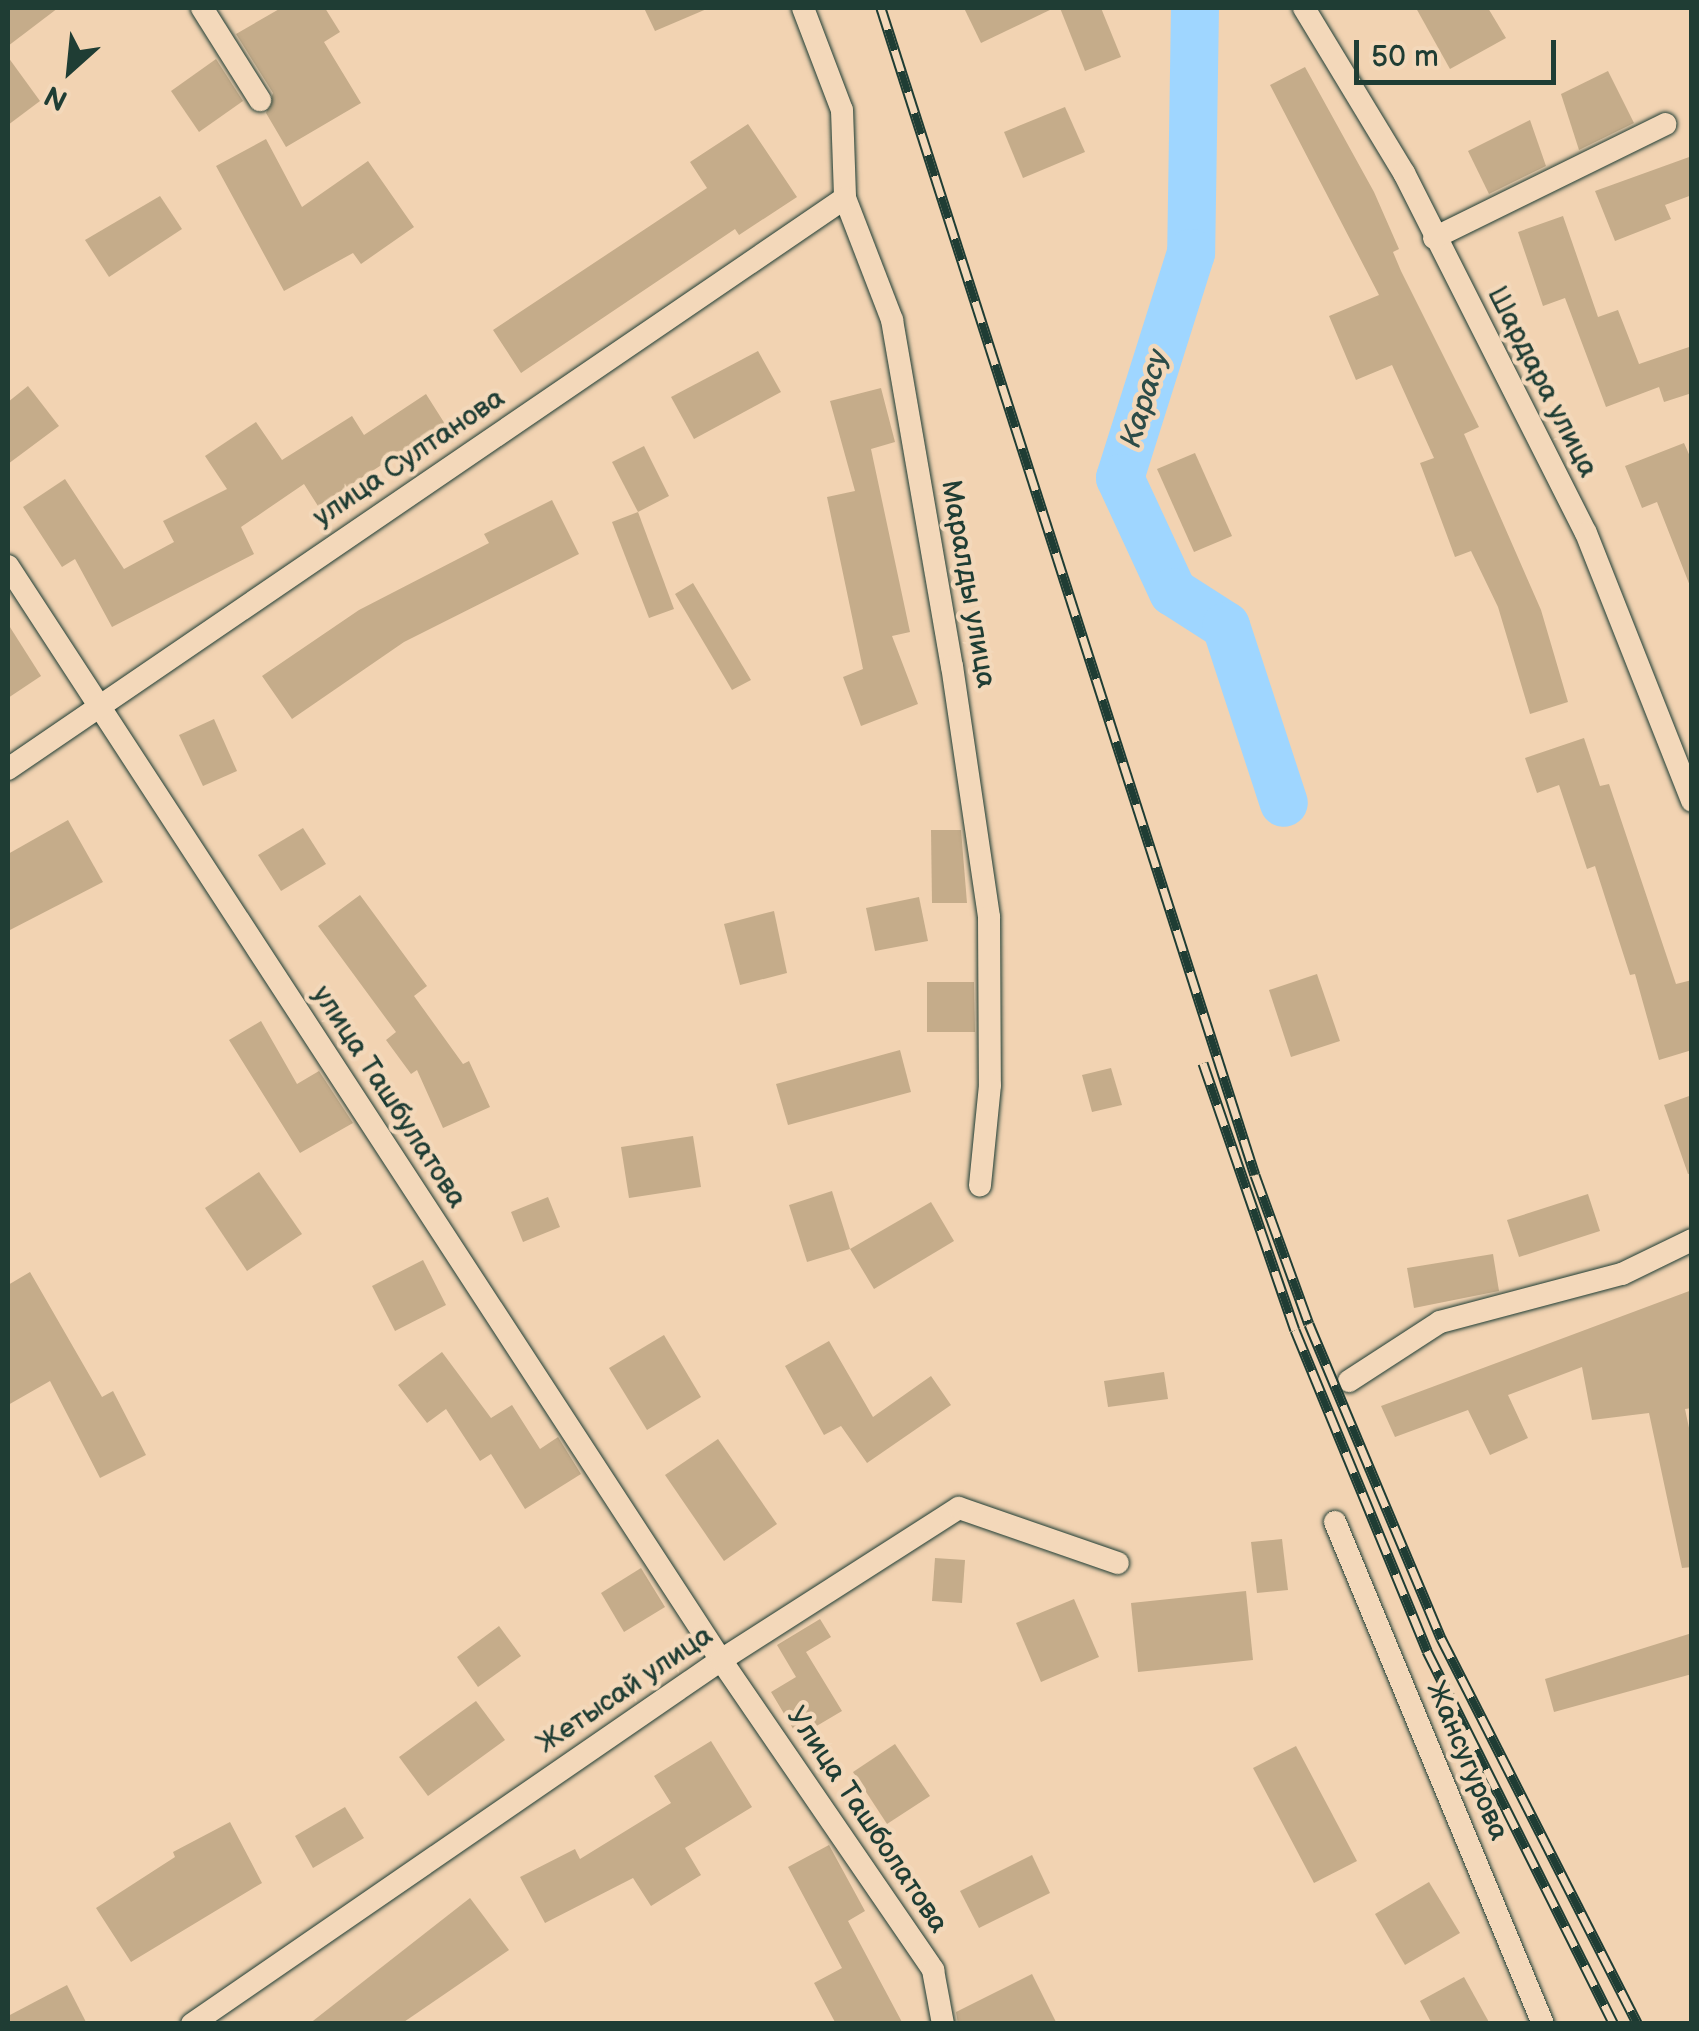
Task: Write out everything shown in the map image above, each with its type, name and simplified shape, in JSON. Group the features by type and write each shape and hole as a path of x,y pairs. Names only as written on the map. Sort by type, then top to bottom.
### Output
{"street":[{"path":"202,8 260,100"},
{"name":"Маралды улица","path":"803,8 842,110 845,198 892,320 989,917 990,1086 980,1186"},
{"name":"Шардара улица","path":"1304,8 1404,173 1586,532 1692,802"},
{"path":"1434,238 1666,124"},
{"name":"улица Султанова","path":"8,769 845,198"},
{"name":"улица Ташбулатова","path":"8,566 720,1660"},
{"path":"1348,1381 1440,1322 1622,1274 1692,1240"},
{"name":"Жетысай улица","path":"192,2024 720,1660 959,1508 1118,1563"},
{"name":"Жансугурова","path":"1335,1522 1543,2024"},
{"name":"Улица Ташболатова","path":"720,1660 934,1970 943,2024"}],"building":[{"path":"8,8 58,8 8,46"},
{"path":"281,8 325,8 340,32 324,42 361,103 286,147 266,113 273,93 236,34"},
{"path":"644,8 709,8 655,31"},
{"path":"964,8 1054,8 981,43"},
{"path":"1060,8 1101,8 1121,57 1085,71"},
{"path":"1416,8 1488,8 1506,38 1450,69"},
{"path":"8,57 40,101 8,125"},
{"path":"216,59 243,101 199,132 171,91"},
{"path":"1305,67 1374,192 1399,249 1393,252 1401,271 1479,427 1464,434 1541,610 1568,702 1530,714 1498,607 1471,551 1455,557 1420,463 1434,458 1392,365 1356,380 1329,316 1379,295 1270,85"},
{"path":"1608,71 1634,123 1579,150 1561,94"},
{"path":"1065,107 1085,152 1023,178 1004,132"},
{"path":"1530,120 1546,166 1489,194 1468,151"},
{"path":"748,124 797,197 739,235 735,229 521,373 493,330 707,188 690,162"},
{"path":"266,139 302,207 368,161 414,227 361,264 353,253 284,291 216,166"},
{"path":"1692,156 1692,195 1665,205 1671,219 1615,241 1595,191"},
{"path":"160,196 182,229 109,277 85,240"},
{"path":"1563,216 1598,317 1618,310 1639,364 1692,346 1692,393 1664,402 1659,387 1606,407 1565,298 1543,306 1518,232"},
{"path":"758,351 781,392 694,439 671,397"},
{"path":"28,386 59,426 8,464 8,402"},
{"path":"881,388 895,442 871,449 910,632 892,636 918,704 861,726 843,677 863,669 827,497 855,491 830,401"},
{"path":"426,394 445,424 318,506 304,484 241,527 254,554 112,627 75,559 62,567 23,507 65,479 124,569 174,542 163,521 227,489 205,456 256,422 282,460 352,416 364,435"},
{"path":"1684,443 1692,461 1690,586 1657,502 1642,508 1625,466"},
{"path":"644,446 669,496 638,512 612,462"},
{"path":"1195,453 1232,536 1194,552 1157,469"},
{"path":"552,500 579,554 404,642 292,719 262,676 359,610 489,543 484,534"},
{"path":"638,512 674,609 649,618 612,522"},
{"path":"693,583 751,680 732,690 675,594"},
{"path":"8,624 41,676 8,698"},
{"path":"214,719 237,771 203,786 179,735"},
{"path":"1584,738 1600,786 1609,784 1676,984 1692,980 1692,1050 1659,1060 1635,974 1630,975 1595,866 1587,869 1559,785 1537,793 1525,758"},
{"path":"68,820 103,882 8,931 8,854"},
{"path":"303,828 326,864 281,891 258,855"},
{"path":"931,830 961,830 967,903 932,903"},
{"path":"360,895 427,986 414,996 463,1064 469,1061 490,1107 443,1128 417,1070 411,1074 386,1040 396,1032 318,926"},
{"path":"919,897 928,941 875,951 866,908"},
{"path":"774,911 787,973 740,985 724,924"},
{"path":"1317,974 1340,1041 1291,1057 1269,990"},
{"path":"927,982 974,982 975,1032 927,1032"},
{"path":"261,1021 297,1084 319,1071 353,1123 300,1153 229,1040"},
{"path":"900,1050 911,1092 788,1125 776,1084"},
{"path":"1111,1068 1122,1105 1092,1112 1082,1075"},
{"path":"1692,1095 1692,1173 1688,1174 1664,1105"},
{"path":"693,1136 701,1187 629,1198 621,1147"},
{"path":"259,1172 302,1234 247,1271 205,1208"},
{"path":"832,1191 850,1249 807,1262 789,1205"},
{"path":"1588,1194 1600,1231 1519,1257 1507,1220"},
{"path":"548,1197 560,1227 523,1242 511,1212"},
{"path":"931,1202 954,1241 874,1289 850,1249"},
{"path":"1493,1254 1499,1291 1414,1308 1407,1268"},
{"path":"423,1260 446,1305 395,1331 372,1286"},
{"path":"30,1272 102,1397 113,1391 146,1455 100,1478 50,1381 8,1405 8,1285"},
{"path":"1692,1290 1692,1408 1685,1409 1692,1442 1692,1567 1682,1568 1649,1413 1592,1420 1582,1367 1508,1395 1528,1438 1490,1455 1468,1410 1395,1437 1381,1406"},
{"path":"664,1335 701,1397 647,1430 609,1368"},
{"path":"829,1341 873,1417 931,1376 951,1405 867,1463 841,1426 824,1435 785,1366"},
{"path":"442,1352 491,1418 512,1405 540,1449 558,1437 581,1474 525,1509 491,1454 480,1461 446,1409 427,1423 398,1385"},
{"path":"1164,1372 1168,1399 1108,1407 1104,1381"},
{"path":"718,1439 777,1524 724,1561 665,1475"},
{"path":"1282,1539 1288,1590 1257,1593 1251,1542"},
{"path":"935,1558 965,1560 962,1603 932,1601"},
{"path":"641,1568 665,1607 624,1632 601,1593"},
{"path":"1246,1591 1253,1660 1138,1672 1131,1603"},
{"path":"1074,1599 1099,1657 1041,1682 1016,1623"},
{"path":"820,1619 831,1637 806,1652 842,1711 798,1737 771,1692 796,1677 777,1645"},
{"path":"499,1626 521,1656 478,1687 457,1657"},
{"path":"1692,1633 1692,1674 1554,1712 1545,1679"},
{"path":"476,1701 505,1740 428,1796 399,1757"},
{"path":"711,1741 752,1807 685,1848 701,1875 651,1906 633,1878 545,1923 520,1877 575,1849 580,1859 671,1803 654,1776"},
{"path":"895,1744 930,1796 887,1824 853,1772"},
{"path":"1296,1746 1357,1861 1314,1883 1253,1768"},
{"path":"345,1807 364,1838 313,1868 295,1836"},
{"path":"230,1822 262,1883 131,1962 96,1908 175,1857 173,1852"},
{"path":"829,1845 865,1911 848,1921 903,2024 836,2024 814,1983 842,1968 788,1867"},
{"path":"1032,1855 1050,1893 979,1928 960,1891"},
{"path":"1429,1882 1460,1933 1405,1965 1375,1914"},
{"path":"470,1898 509,1950 401,2024 309,2024"},
{"path":"1032,1974 1057,2024 958,2024 956,2012"},
{"path":"1464,1977 1490,2024 1432,2024 1420,2001"},
{"path":"67,1985 87,2024 8,2024 8,2016"}],"waterway":[{"name":"Карасу","path":"1195,8 1191,253 1120,478 1173,592 1226,626 1284,803"}],"railway":[{"path":"881,8 1255,1175 1309,1324 1441,1638 1638,2024"},
{"path":"1203,1063 1295,1330 1427,1651 1614,2024"}]}
